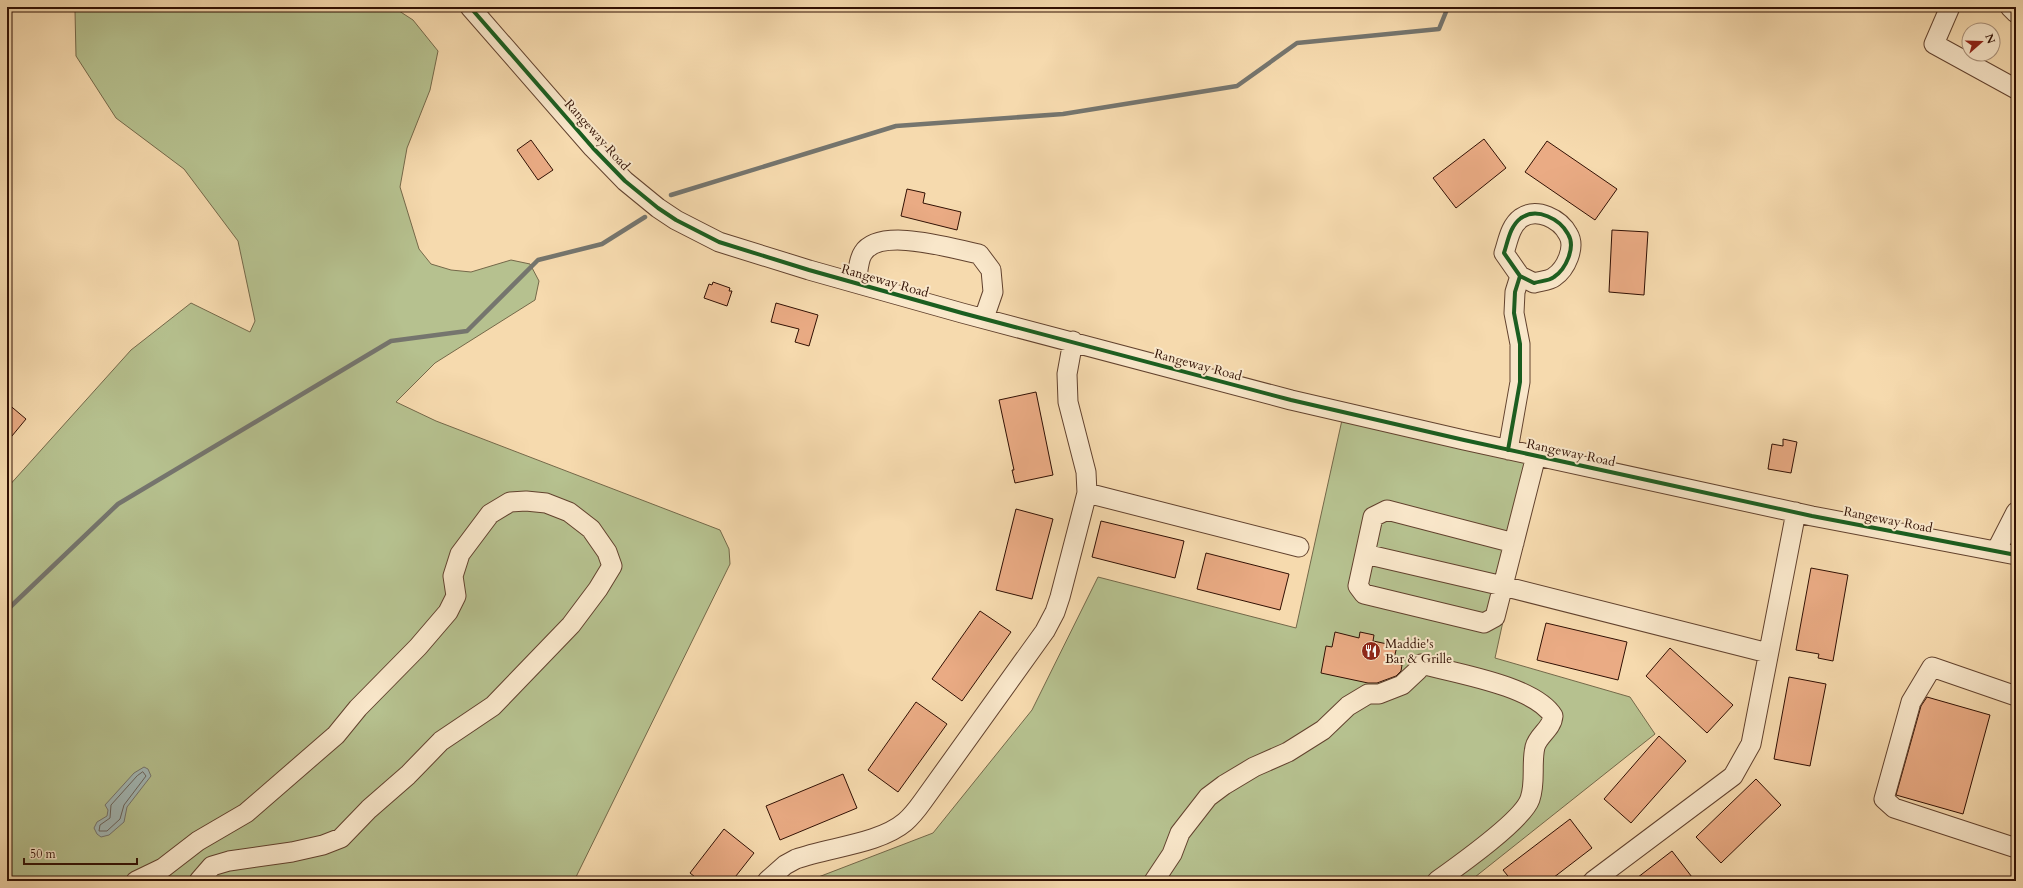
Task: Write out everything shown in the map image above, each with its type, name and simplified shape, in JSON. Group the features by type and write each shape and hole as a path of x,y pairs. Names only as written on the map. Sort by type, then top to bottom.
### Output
{"street":[{"name":"Rangeway Road","path":"470,7 593,148 625,181 658,208 676,220 719,242 856,283 1290,400 1508,450 1796,512 2016,555"},
{"path":"1950,7 1934,44 2016,89"},
{"path":"2010,7 2016,13"},
{"path":"856,283 862,253 873,242 891,239 915,241 979,254 991,270 993,292 984,318"},
{"path":"1508,450 1520,382 1520,344 1514,313 1515,292 1520,276"},
{"path":"767,881 785,865 796,859 885,834 900,826 915,812 1045,631 1060,597 1086,493 1086,472 1068,402 1067,374 1073,341"},
{"path":"1514,543 1387,510 1373,517 1358,586 1364,594 1484,623 1496,617 1536,456"},
{"path":"1086,493 1299,547"},
{"path":"136,881 163,868 198,842 246,813 336,735 358,708 418,647 448,612 456,596 453,576 460,554 490,514 510,502 526,500 546,503 569,512 591,529 607,552 612,566 598,589 571,625 493,706 441,741 408,775 369,809 341,838 323,845 292,852 229,861 212,866 199,881"},
{"path":"1593,881 1733,776 1751,744 1796,512"},
{"path":"1996,551 2016,512"},
{"path":"1365,554 1503,586 1768,653"},
{"path":"1154,881 1172,854 1180,834 1208,797 1224,785 1254,767 1288,752 1323,730 1348,706 1362,697 1368,694 1379,694 1402,685 1418,670 1421,664 1519,691 1543,704 1553,716 1553,722 1537,742 1534,760 1533,788 1527,806 1512,823 1437,881"},
{"path":"2015,842 1894,808 1884,799 1911,702 1932,668 2016,696"}],"green space":[{"path":"76,7 393,7 413,20 438,51 430,90 407,148 400,187 419,249 431,264 451,270 471,272 511,260 530,264 539,281 535,300 435,363 396,402 436,421 720,530 729,549 730,564 574,881 7,881 7,488 131,350 191,303 250,332 255,321 238,241 184,169 116,118 76,56"},
{"path":"1342,420 1538,461 1495,658 1630,697 1655,734 1470,881 808,881 933,833 1032,710 1098,577 1296,628"}],"water":[{"path":"144,767 148,769 151,776 127,807 124,822 109,835 101,837 97,834 94,828 97,822 107,816 108,810 105,805 134,773"}],"building":[{"path":"1484,139 1506,168 1456,208 1433,178"},
{"path":"531,140 553,170 538,180 517,150"},
{"path":"1547,141 1617,189 1595,220 1525,172"},
{"path":"907,189 925,193 923,203 961,212 957,230 901,216"},
{"path":"1612,230 1648,232 1644,295 1609,292"},
{"path":"713,282 730,288 729,291 732,291 727,306 704,298 709,284 712,285"},
{"path":"776,303 818,315 809,346 795,342 799,329 771,322"},
{"path":"1036,392 1053,475 1015,483 1012,470 1014,470 999,400"},
{"path":"7,403 26,419 7,442"},
{"path":"1783,439 1797,442 1791,473 1768,469 1772,444 1783,446"},
{"path":"1016,509 1053,519 1032,599 996,590"},
{"path":"1101,521 1184,541 1175,578 1092,557"},
{"path":"1206,553 1289,574 1280,610 1197,589"},
{"path":"1811,568 1848,575 1833,661 1818,658 1819,654 1796,650"},
{"path":"980,611 1011,632 962,701 932,679"},
{"path":"1546,623 1627,642 1618,680 1537,660"},
{"path":"1335,632 1359,638 1360,632 1374,635 1373,641 1397,646 1393,663 1402,665 1401,671 1396,676 1377,683 1368,683 1321,673 1326,646 1332,647"},
{"path":"1670,648 1733,705 1707,733 1646,676"},
{"path":"1789,677 1826,684 1810,766 1774,759"},
{"path":"1927,697 1990,715 1963,814 1896,795 1921,706"},
{"path":"916,702 947,724 898,792 868,770"},
{"path":"1659,736 1686,761 1631,823 1604,799"},
{"path":"843,774 857,808 780,840 766,806"},
{"path":"1756,779 1781,805 1721,863 1696,837"},
{"path":"1570,819 1592,848 1549,881 1512,881 1503,870"},
{"path":"724,829 754,853 732,881 700,881 690,873"},
{"path":"1672,851 1695,881 1633,881"}],"waterway":[{"path":"671,195 896,126 1063,114 1237,86 1297,43 1439,29 1448,7"},
{"path":"7,610 118,504 391,341 467,331 538,260 602,244 645,217"}],"cycle path":[{"path":"470,7 593,148 625,181 658,208 676,220 719,242 809,270 962,313 1291,400 1464,440 1812,516 2016,555"},
{"path":"1508,450 1520,382 1520,344 1514,313 1515,292 1520,276 1534,283 1547,280 1558,273 1566,263 1570,251 1570,239 1568,234 1554,219 1541,214 1527,215 1517,221 1514,225 1504,253 1520,276"}],"place":[{"name":"Maddie's Bar & Grille","path":"1371,651"}]}
